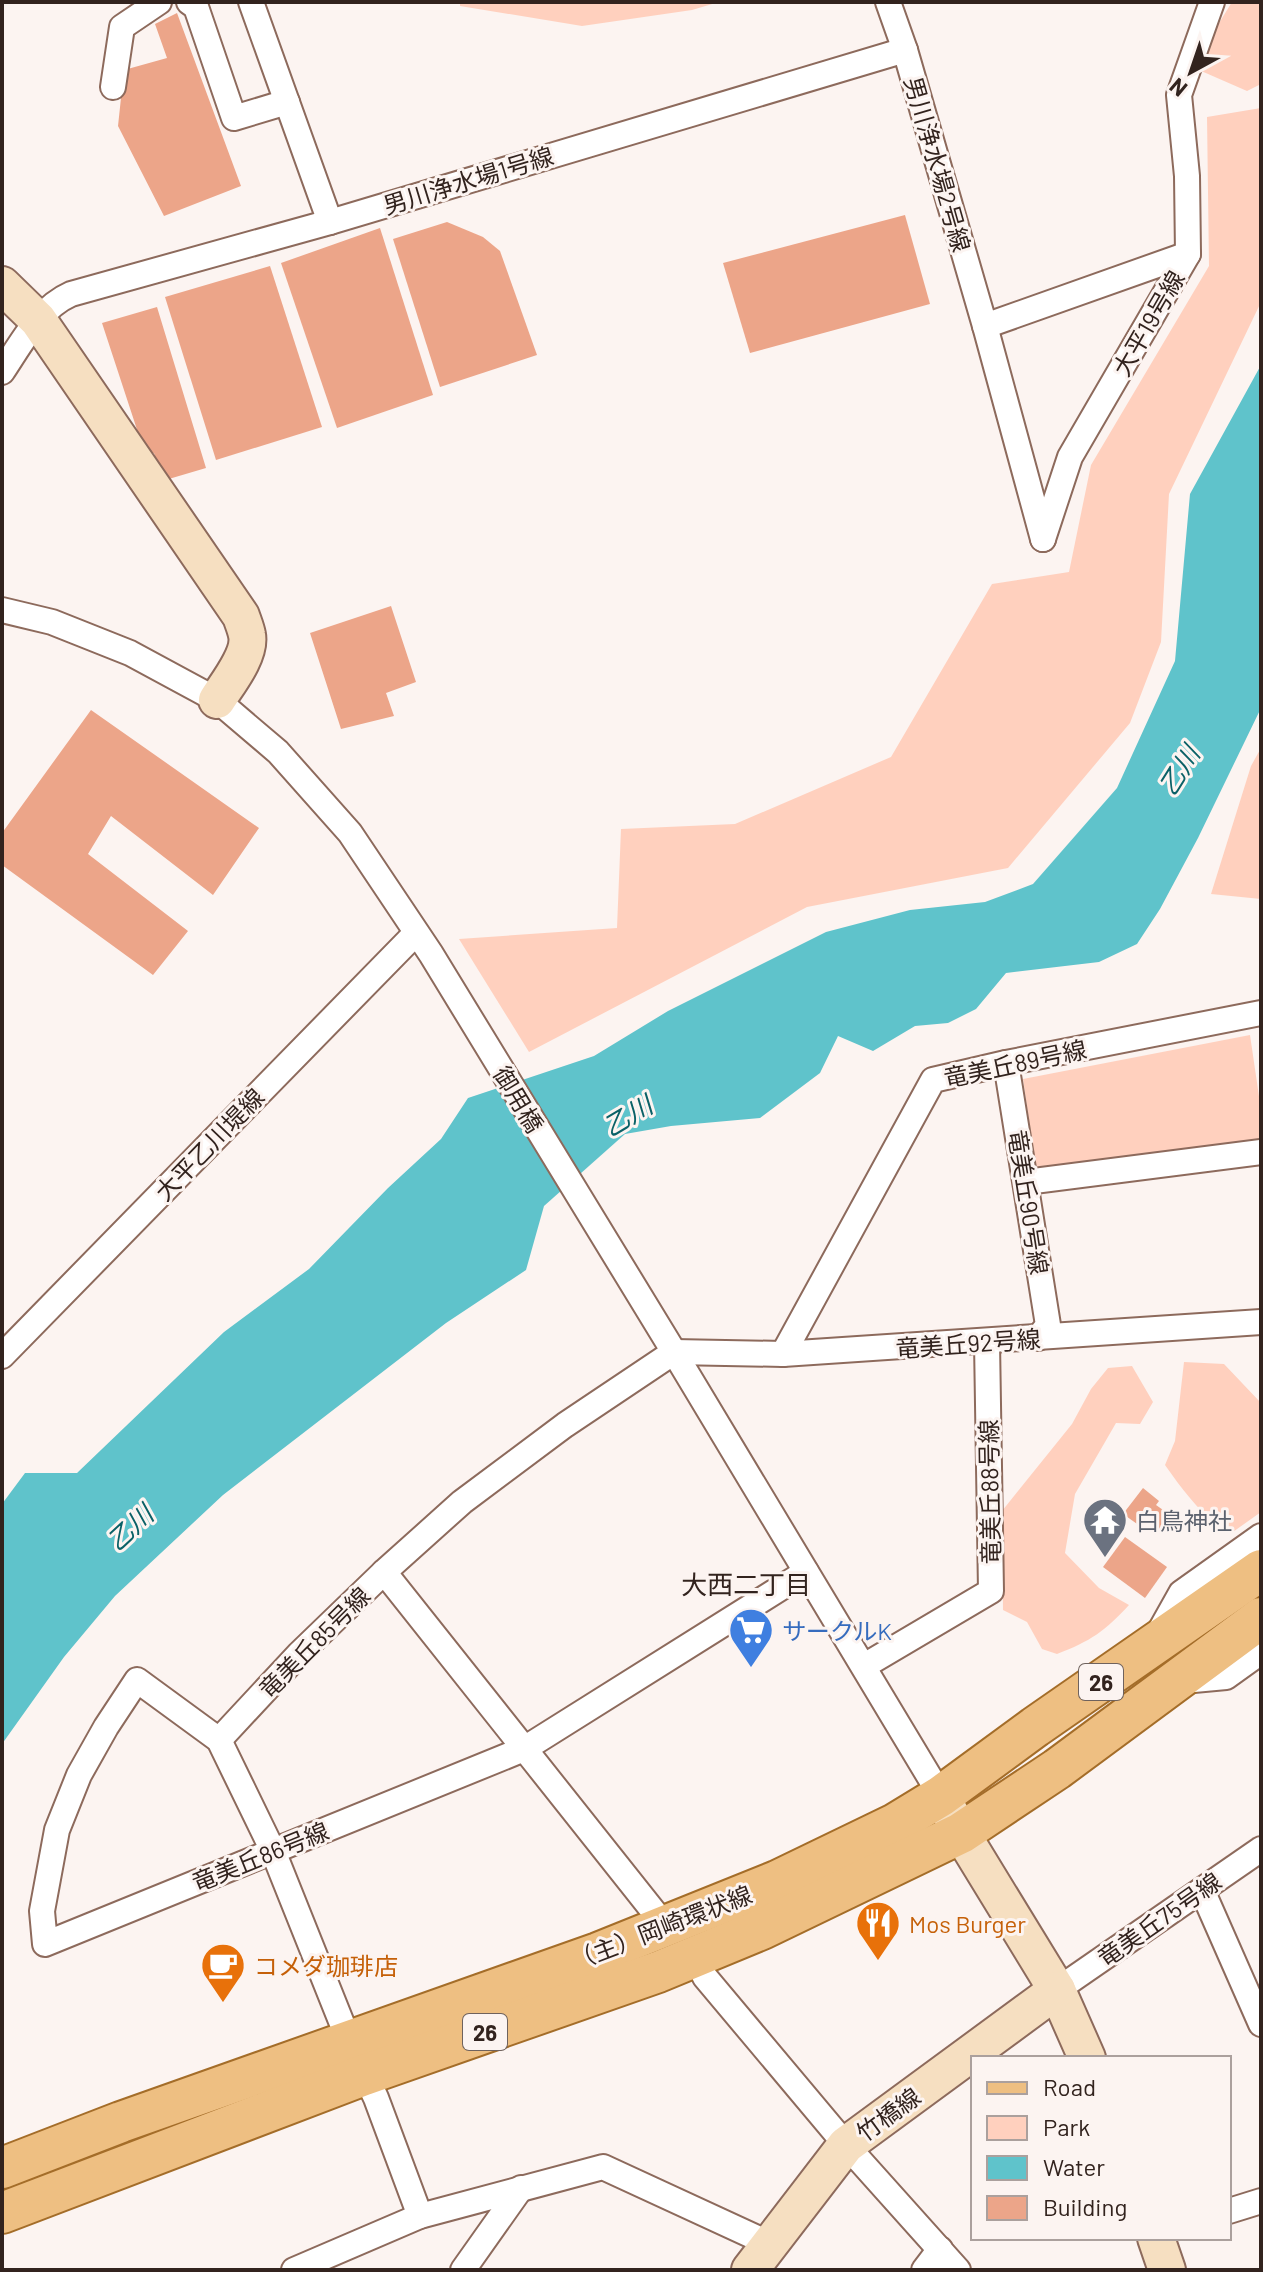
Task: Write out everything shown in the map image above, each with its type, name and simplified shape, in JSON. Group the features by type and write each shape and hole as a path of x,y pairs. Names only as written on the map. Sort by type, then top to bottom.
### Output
{"main road":[{"name":"（主）岡崎環状線","path":"2,2213 357,2058 777,1881 895,1824 941,1796 1261,1570"},
{"name":"（主）岡崎環状線","path":"2,2168 121,2122 658,1972 762,1929 961,1833 1024,1792 1261,1618"}],"street":[{"path":"113,87 122,27 159,2"},
{"path":"251,2 330,222"},
{"name":"男川浄水場2号線","path":"888,2 905,50 985,326 1043,539"},
{"name":"大平19号線","path":"1043,539 1070,457 1188,254 1187,176 1179,95 1212,2"},
{"path":"196,4 234,118 287,102"},
{"name":"男川浄水場1号線","path":"2,372 38,320 58,300 71,294 330,222 905,50"},
{"path":"985,326 1188,254"},
{"path":"2,285 38,320 241,616 248,637 247,646 239,666 217,700"},
{"name":"御用橋","path":"2,610 52,622 130,653 217,700 278,752 350,833 416,933 621,1265 941,1796"},
{"name":"大平乙川堤線","path":"2,1356 416,933"},
{"name":"竜美丘89号線","path":"783,1354 933,1080 1261,1013"},
{"name":"竜美丘90号線","path":"1006,1063 1048,1325 1038,1338"},
{"path":"1026,1182 1261,1152"},
{"name":"竜美丘92号線","path":"674,1352 783,1354 1261,1322"},
{"name":"竜美丘88号線","path":"864,1666 991,1591 987,1342"},
{"name":"竜美丘85号線","path":"219,1740 299,1654 462,1502 553,1433 674,1352"},
{"path":"1149,1649 1181,1593 1261,1536"},
{"path":"384,1572 666,1927"},
{"name":"竜美丘86号線","path":"219,1740 137,1680 79,1775 57,1830 42,1911 45,1944 524,1749 806,1572"},
{"path":"1175,1682 1226,1677 1261,1652"},
{"path":"219,1740 273,1851 376,2098 420,2216"},
{"path":"941,1796 1057,1990 1086,2056"},
{"name":"竜美丘75号線","path":"1057,1990 1261,1849"},
{"path":"1202,1890 1261,2024"},
{"path":"695,1956 705,1977 846,2145 958,2270"},
{"name":"竹橋線","path":"760,2257 846,2145 1057,1990"},
{"path":"294,2270 420,2216 603,2167 760,2257"},
{"path":"463,2270 521,2188"},
{"path":"1231,2210 1261,2201"},
{"path":"1157,2240 1167,2270"},
{"path":"924,2270 940,2249"}],"green space":[{"path":"460,2 719,2 692,10 582,26 460,6"},
{"path":"1232,2 1261,2 1261,84 1247,91 1192,67"},
{"path":"1261,108 1261,302 1169,494 1161,642 1130,723 1008,868 807,907 529,1052 459,939 617,928 621,829 735,824 891,757 992,584 1069,572 1091,465 1209,266 1207,117"},
{"path":"1261,748 1261,899 1211,894 1251,766"},
{"path":"1250,1035 1261,1110 1261,1142 1036,1170 1023,1079"},
{"path":"1184,1362 1224,1364 1261,1403 1261,1512 1230,1534 1194,1503 1165,1465 1175,1441"},
{"path":"1132,1366 1153,1402 1140,1424 1116,1423 1075,1494 1065,1553 1099,1588 1129,1605 1097,1634 1057,1654 1042,1649 1027,1622 1003,1610 1002,1511 1072,1424 1091,1389 1108,1368"}],"water":[{"name":"乙川","path":"1261,365 1261,708 1198,838 1160,909 1137,944 1099,962 1006,973 976,1009 948,1023 915,1026 873,1051 838,1036 820,1073 760,1118 671,1126 625,1134 544,1206 526,1270 446,1323 223,1495 115,1596 64,1657 2,1744 2,1504 25,1473 77,1473 224,1332 309,1269 441,1139 468,1098 594,1056 668,1011 826,932 910,910 985,902 1033,884 1117,788 1175,661 1190,494"}],"building":[{"path":"177,13 241,186 164,216 118,126 124,70 167,58 155,24"},
{"path":"905,215 930,304 750,353 723,263"},
{"path":"447,222 483,237 500,251 537,355 440,387 393,239"},
{"path":"380,228 433,395 337,428 281,263"},
{"path":"270,266 322,427 216,460 165,297"},
{"path":"157,307 206,468 162,481 154,453 145,454 102,323"},
{"path":"391,606 416,682 386,693 394,716 341,729 310,633"},
{"path":"91,710 259,828 213,895 111,816 88,854 188,931 153,975 2,865 2,833"},
{"path":"1143,1488 1159,1501 1156,1505 1173,1517 1161,1534 1144,1522 1140,1526 1123,1514"},
{"path":"1125,1537 1167,1567 1145,1598 1103,1567"}],"place":[{"name":"白鳥神社","path":"1105,1559"},
{"name":"サークルK","path":"751,1669"},
{"name":"Mos Burger","path":"878,1962"},
{"name":"コメダ珈琲店","path":"223,2004"}],"district":[{"name":"大西二丁目","path":"746,1583"}]}
